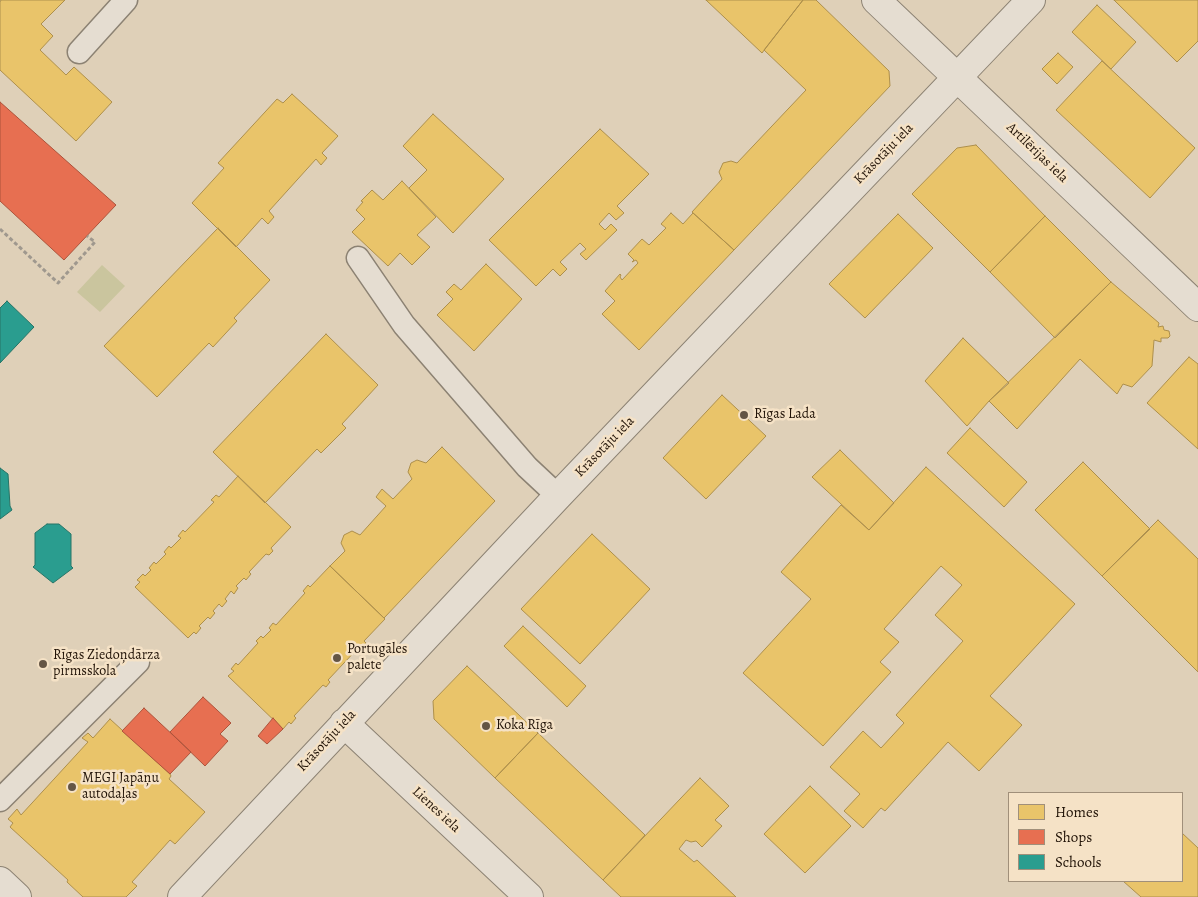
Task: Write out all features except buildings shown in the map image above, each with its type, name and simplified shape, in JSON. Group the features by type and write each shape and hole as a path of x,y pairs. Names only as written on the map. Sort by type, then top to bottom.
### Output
{"street":[{"name":"Artilērijas iela","path":"876,0 1198,307"},
{"name":"Krāsotāju iela","path":"182,897 558,496 1031,0"},
{"name":"Lienes iela","path":"344,723 529,897"},
{"path":"0,881 17,897"}],"lane":[{"path":"79,52 126,0"},
{"path":"358,258 404,325 527,467 558,496"},
{"path":"0,800 138,662"}],"path":[{"path":"0,230 58,283 95,242 87,236"}],"shaded area":[{"path":"102,265 125,286 100,312 77,292"}],"place":[{"name":"Rīgas Lada","path":"744,415"},
{"name":"Portugāles palete","path":"337,658"},
{"name":"Rīgas Ziedoņdārza pirmsskola","path":"43,664"},
{"name":"Koka Rīga","path":"486,726"},
{"name":"MEGI Japāņu autodaļas","path":"72,787"}]}
